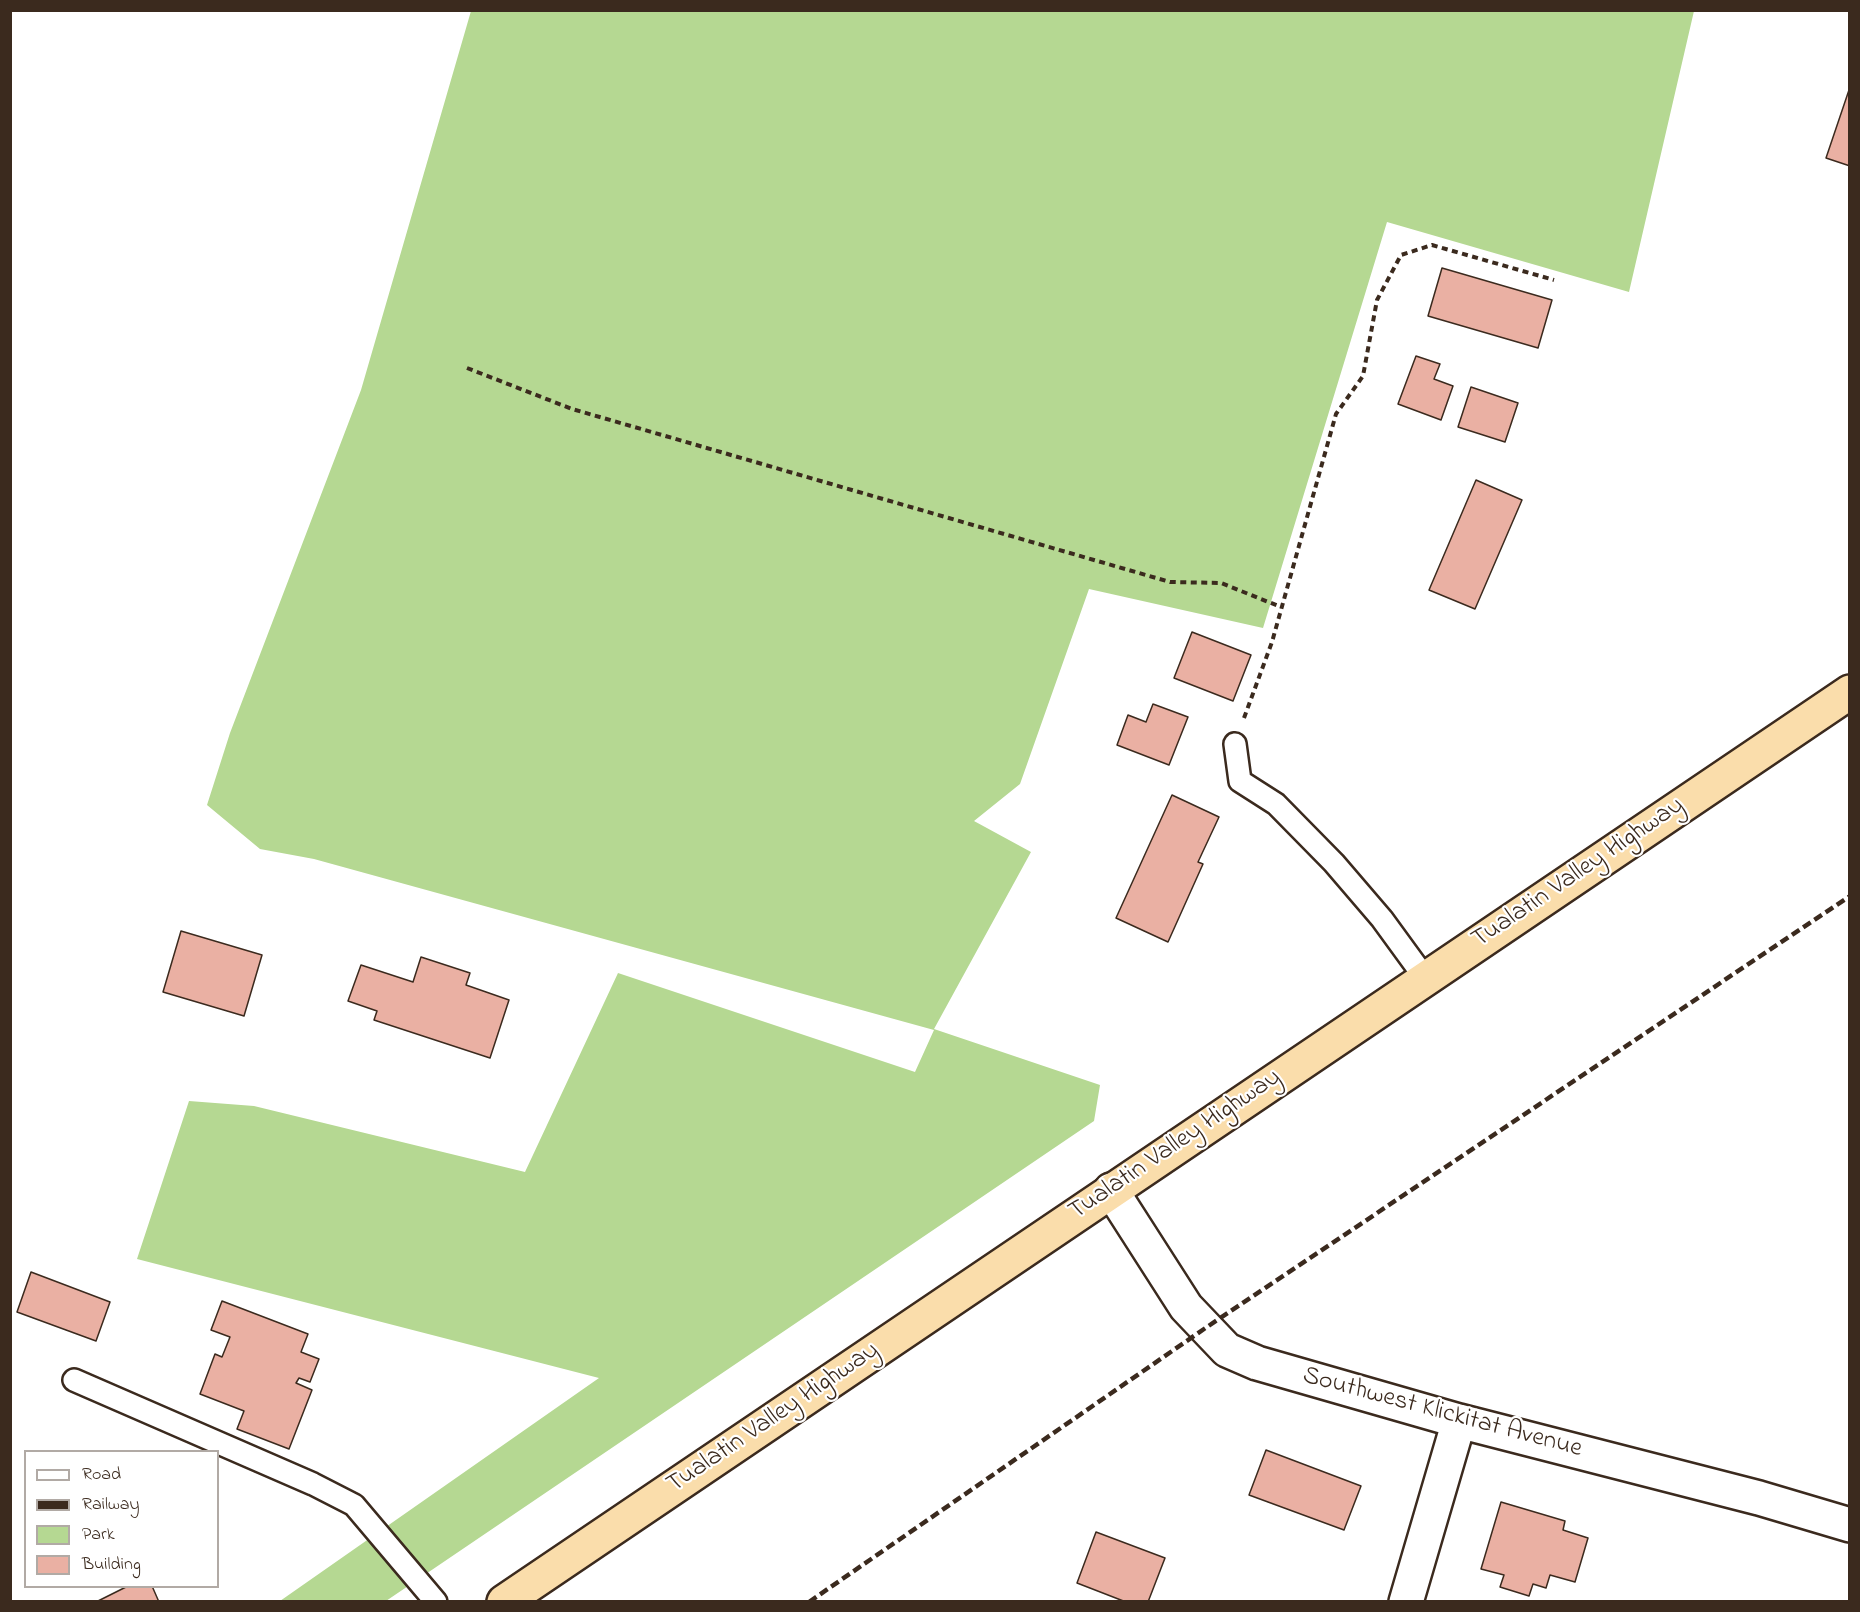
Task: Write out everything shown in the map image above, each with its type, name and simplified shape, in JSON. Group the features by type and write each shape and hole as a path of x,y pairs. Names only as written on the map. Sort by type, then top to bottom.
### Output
{"highway":[{"name":"Tualatin Valley Highway","path":"504,1602 1850,692"}],"street":[{"name":"Southwest Klickitat Avenue","path":"1111,1190 1186,1307 1227,1350 1257,1363 1459,1421 1759,1498 1850,1525"},
{"path":"1406,1602 1459,1421"}],"lane":[{"path":"1235,744 1240,781 1276,804 1334,863 1382,919 1425,978"},
{"path":"74,1380 313,1484 354,1505 435,1602"}],"path":[{"path":"1235,744 1281,607 1336,414 1363,376 1377,300 1401,255 1432,245 1554,280"},
{"path":"467,368 572,409 1170,582 1221,583 1281,607"}],"green space":[{"path":"471,11 1694,11 1629,292 1387,222 1263,628 1089,589 1020,784 974,821 1031,852 934,1029 1100,1085 1094,1121 386,1601 280,1601 599,1378 137,1259 189,1101 254,1106 525,1172 618,973 915,1072 934,1030 314,859 260,849 207,805 230,733 361,390"}],"building":[{"path":"1850,87 1850,166 1826,158"},
{"path":"1442,268 1552,300 1538,348 1428,316"},
{"path":"1416,356 1440,364 1434,379 1453,386 1441,420 1398,404"},
{"path":"1471,387 1518,403 1505,442 1458,427"},
{"path":"1476,480 1522,500 1475,609 1429,590"},
{"path":"1192,632 1251,655 1233,701 1174,678"},
{"path":"1153,704 1188,717 1169,765 1117,745 1128,715 1146,722"},
{"path":"1172,795 1219,817 1198,862 1203,864 1168,942 1116,918"},
{"path":"181,931 262,955 244,1016 163,992"},
{"path":"421,957 470,973 466,985 509,1000 490,1058 374,1020 377,1011 348,1001 361,965 413,982"},
{"path":"31,1272 110,1302 96,1341 17,1312"},
{"path":"222,1301 308,1334 301,1352 319,1359 310,1382 299,1378 296,1383 312,1390 289,1449 237,1429 244,1411 200,1394 215,1354 222,1357 230,1337 211,1330"},
{"path":"1266,1450 1361,1486 1344,1530 1249,1495"},
{"path":"1501,1502 1565,1521 1563,1530 1588,1538 1575,1582 1550,1575 1546,1588 1533,1584 1529,1596 1500,1587 1504,1575 1481,1569"},
{"path":"1096,1532 1165,1558 1148,1602 1126,1602 1077,1583"},
{"path":"124,1588 153,1588 159,1602 96,1602"}],"railway":[{"path":"809,1602 1204,1329 1850,896"}]}
